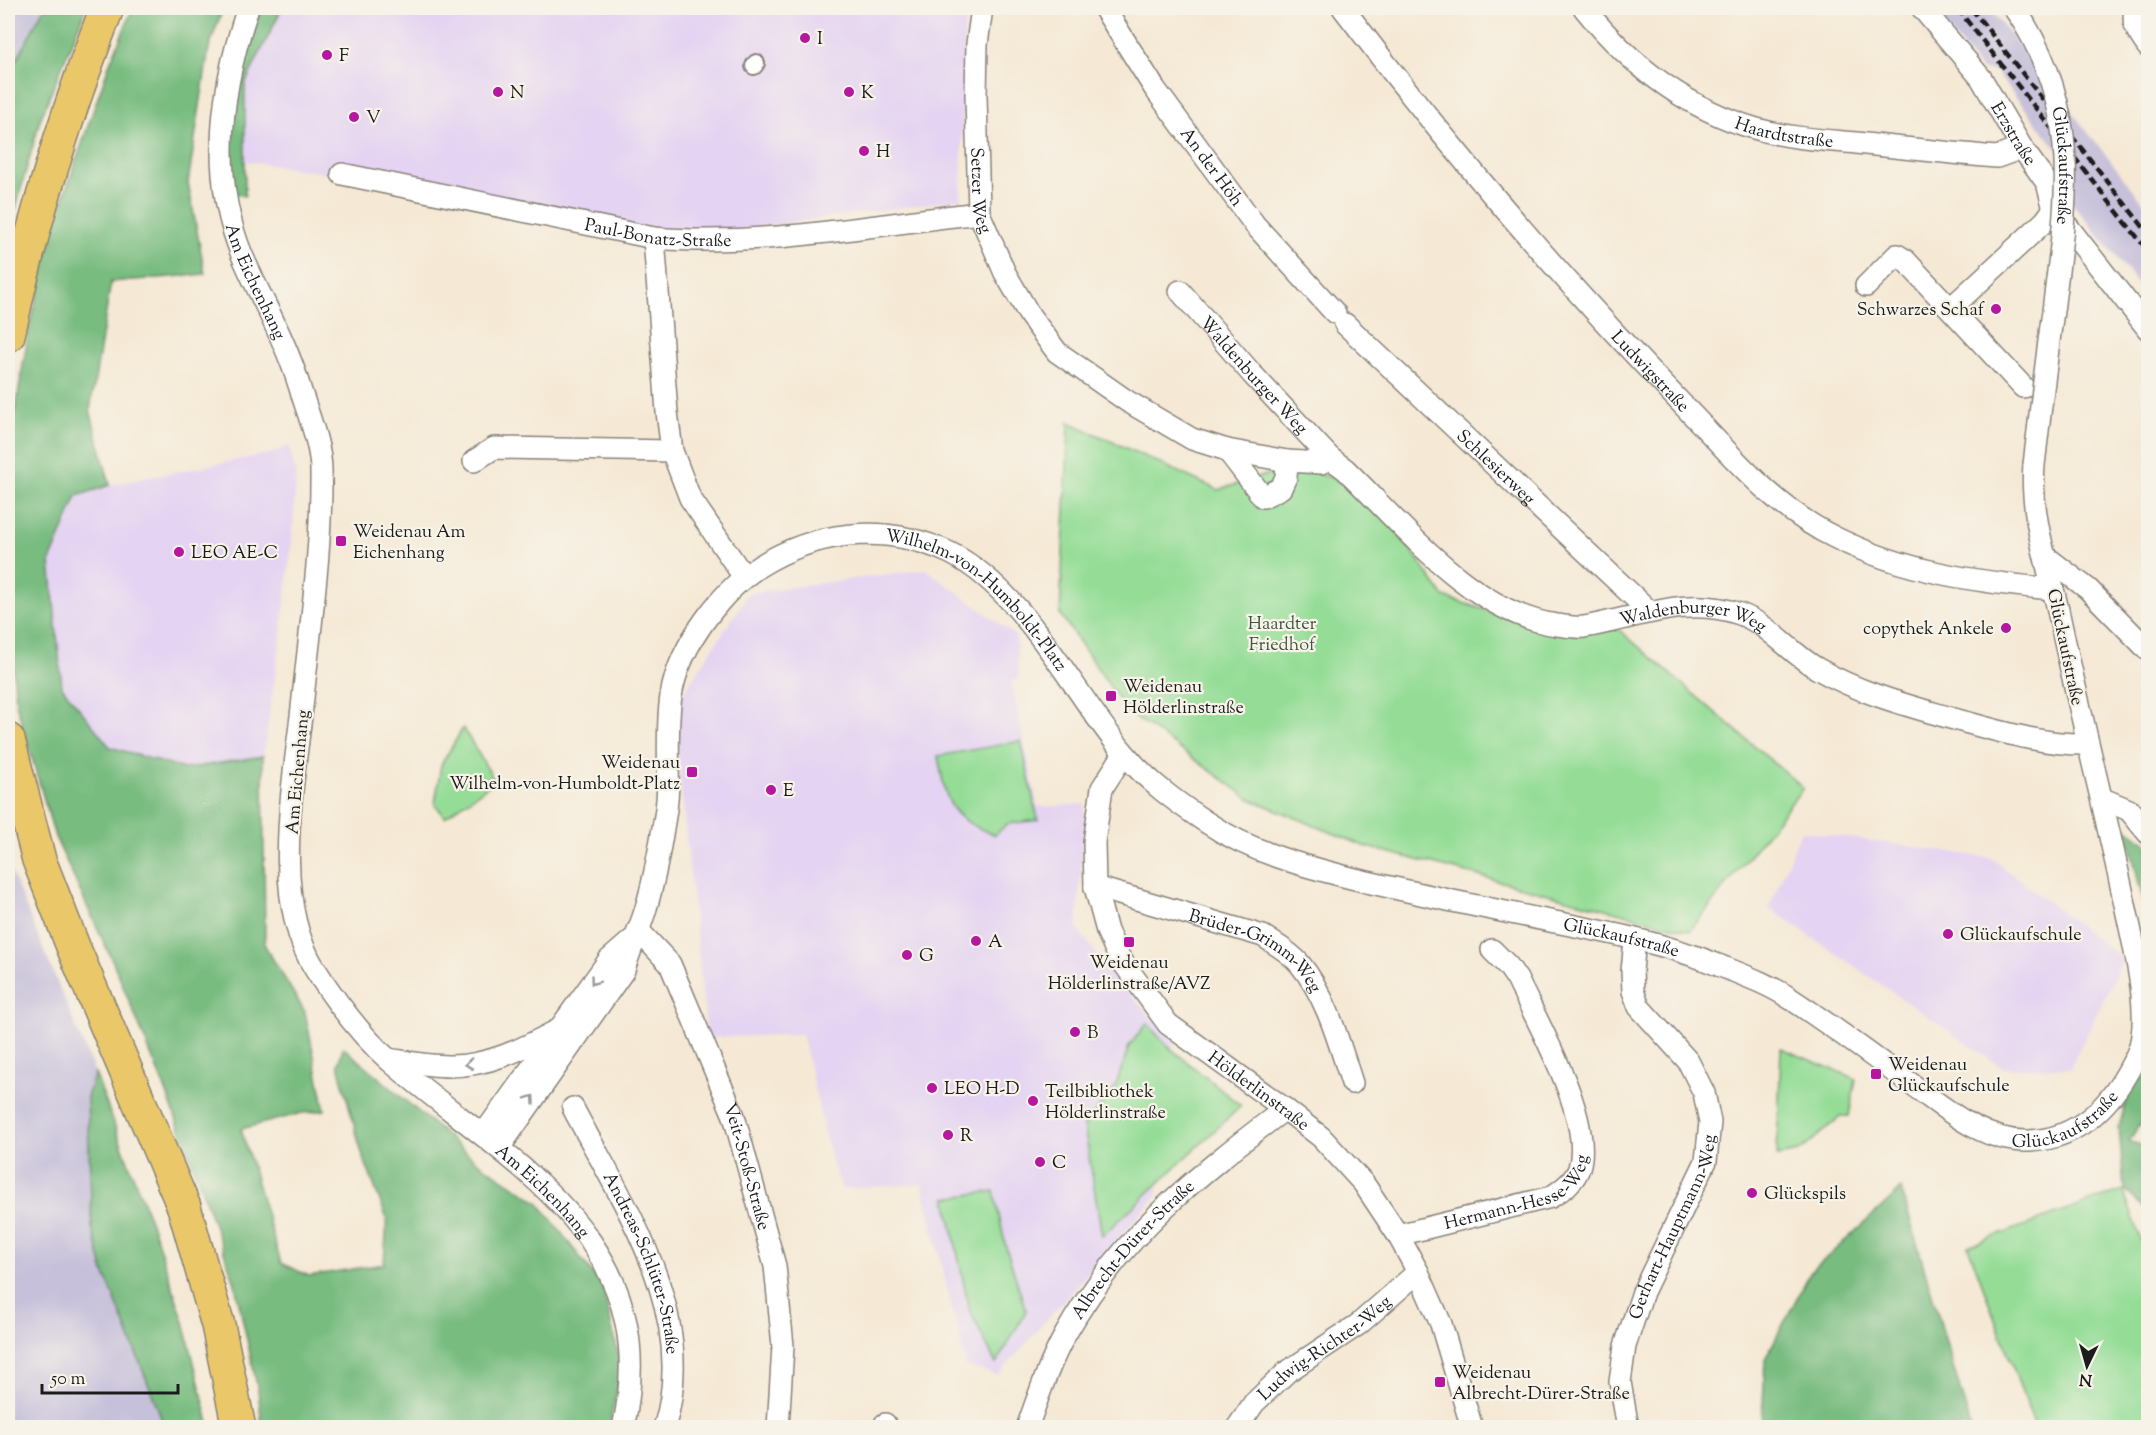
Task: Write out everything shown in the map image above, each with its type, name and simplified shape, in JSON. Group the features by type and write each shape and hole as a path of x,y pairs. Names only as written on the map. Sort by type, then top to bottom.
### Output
{"main road":[{"path":"8,335 44,191 78,84 107,8"},
{"path":"9,748 39,860 74,949 174,1181 218,1324 239,1428"}],"street":[{"name":"Am Eichenhang","path":"248,8 222,116 222,172 232,228 293,368 321,464 320,550 290,835 292,906 299,933 312,965 343,1011 388,1059 549,1192 595,1245 614,1281 630,1346 632,1374 623,1428"},
{"name":"Setzer Weg","path":"982,8 976,75 979,213 1005,273 1030,316 1057,352"},
{"name":"An der Höh","path":"1104,8 1155,89 1255,225 1340,319"},
{"name":"Ludwigstraße","path":"1343,8 1475,174 1572,289 1780,505 1834,538 1898,565 1977,582 2053,589"},
{"name":"Haardtstraße","path":"1584,8 1636,63 1677,95 1712,113 1758,130 1818,140 1997,157 2022,148"},
{"name":"Erzstraße","path":"1922,8 1981,78 2022,148 2048,183 2054,209"},
{"name":"Glückaufstraße","path":"1156,787 1213,827 1252,848 1290,863 1447,900 1635,940 1711,962 1783,993 1961,1120 1994,1136 2029,1141 2073,1131 2106,1106 2141,1047 2141,984 2103,799 2088,744 2034,507 2034,465 2067,177 2056,94 2037,45 2014,8"},
{"path":"2136,8 2132,17 2148,47"},
{"name":"Paul-Bonatz-Straße","path":"342,174 654,238 696,241 741,241 979,213"},
{"path":"1951,308 2054,209 2148,328"},
{"path":"654,238 672,451 690,498 744,577"},
{"path":"1866,286 1897,255 1917,271 2023,387"},
{"name":"Waldenburger Weg","path":"1180,291 1252,375 1330,458 1345,469 1461,580 1504,608 1544,623 1580,628 1649,611 1702,606 1742,615 1772,634 1815,667 1855,689 1880,699 2005,733 2061,745 2088,744"},
{"name":"Schlesierweg","path":"1340,319 1649,611"},
{"name":"Waldenburger Weg","path":"1057,352 1127,401 1192,439 1227,450 1287,461 1321,463 1330,458"},
{"path":"474,461 494,448 672,451"},
{"name":"Waldenburger Weg","path":"1227,450 1263,497 1281,489 1286,477 1287,461"},
{"name":"Wilhelm-von-Humboldt-Platz","path":"491,1142 624,970 657,867 669,790 672,692 695,633 744,577 790,550 843,534 894,535 954,555 989,581 1029,624 1124,754 1156,787"},
{"path":"2045,556 2088,589 2148,650"},
{"name":"Hölderlinstraße","path":"1124,754 1102,788 1097,808 1094,842 1095,887 1107,931 1119,957 1168,1024 1285,1108 1321,1137 1364,1184 1398,1235 1418,1272 1441,1324 1472,1428"},
{"path":"2103,799 2129,810 2148,833"},
{"name":"Brüder-Grimm-Weg","path":"1095,887 1263,936 1284,950 1300,964 1317,992 1337,1035 1352,1083"},
{"path":"491,1142 561,1028 609,960 635,935"},
{"name":"Veit-Stoß-Straße","path":"635,935 670,964 734,1116 775,1266 783,1346 778,1428"},
{"name":"Gerhart-Hauptmann-Weg","path":"1628,1428 1620,1382 1625,1346 1643,1292 1706,1161 1710,1122 1704,1093 1688,1061 1639,1007 1634,991 1632,970 1635,940"},
{"name":"Hermann-Hesse-Weg","path":"1398,1235 1551,1197 1566,1187 1579,1170 1582,1145 1566,1086 1517,980 1508,966 1492,950"},
{"path":"388,1059 449,1066 482,1062 512,1054 561,1028"},
{"name":"Andreas-Schlüter-Straße","path":"573,1108 627,1212 662,1291 672,1337 673,1383 664,1428"},
{"name":"Albrecht-Dürer-Straße","path":"1027,1428 1064,1337 1094,1288 1122,1251 1150,1219 1191,1182 1285,1108"},
{"name":"Ludwig-Richter-Weg","path":"1237,1428 1254,1403 1287,1372 1359,1324 1418,1272"}],"shaded area":[{"path":"8,8 44,8 8,76"},
{"path":"282,8 965,8 961,199 690,237 339,175 245,161 245,84"},
{"path":"1932,8 1989,8 2148,208 2148,296 2068,198 2075,171 1995,71 1981,70"},
{"path":"289,446 296,475 292,542 263,756 184,769 110,747 62,687 50,561 78,496 110,485 273,453"},
{"path":"926,569 1016,636 1019,679 1011,681 1038,807 1085,804 1077,929 1119,982 1174,1042 1158,1194 998,1375 966,1366 922,1184 842,1189 830,1157 802,1034 707,1038 673,709 749,593"},
{"name":"Glückaufschule","path":"1801,831 1991,858 2123,960 2070,1068 2003,1068 1769,908"},
{"path":"8,864 95,1073 87,1097 92,1227 103,1269 160,1414 163,1427 8,1427"}],"green space":[{"path":"44,8 86,8 40,120 8,236 8,76"},
{"path":"133,8 223,8 209,48 188,183 205,274 111,282 90,410 110,485 77,496 50,561 62,687 110,747 184,769 263,756 265,946 305,1012 325,1110 302,1113 241,1129 281,1263 309,1276 384,1264 387,1219 362,1154 338,1065 343,1047 475,1160 538,1202 602,1286 622,1369 609,1427 262,1427 258,1390 234,1280 168,1096 113,962 55,837 16,703 8,611 8,455 29,329 56,219 108,68"},
{"path":"253,8 282,8 245,84 245,196 234,193 230,158 232,99"},
{"name":"Haardter Friedhof","path":"1069,422 1218,490 1295,466 1351,484 1395,527 1444,597 1545,629 1618,629 1803,788 1690,931 1364,846 1250,799 1127,711 1060,614"},
{"path":"463,728 495,781 445,817 435,804 441,765"},
{"path":"1021,741 1038,820 1007,824 995,835 967,822 952,806 947,797 938,756"},
{"path":"2126,828 2148,844 2148,922"},
{"path":"2148,1021 2148,1111 2129,1141 2148,1148 2148,1212 2124,1189 2119,1127"},
{"path":"1147,1023 1164,1043 1241,1106 1102,1236 1084,1125 1115,1088 1129,1046"},
{"path":"1781,1048 1856,1079 1849,1116 1841,1116 1799,1152 1777,1156"},
{"path":"95,1073 155,1234 184,1322 210,1427 163,1427 160,1414 103,1269 92,1227 87,1097"},
{"path":"1901,1189 1971,1427 1762,1427 1765,1359 1810,1273"},
{"path":"2123,1190 2148,1260 2148,1427 2035,1427 1968,1246"},
{"path":"994,1191 1005,1244 1026,1311 996,1364 969,1309 946,1198"}],"railway":[{"path":"1957,8 2148,251"},
{"path":"1971,8 2148,233"}],"place":[{"name":"I","path":"805,38"},
{"name":"F","path":"327,55"},
{"name":"N","path":"498,92"},
{"name":"K","path":"849,92"},
{"name":"V","path":"354,117"},
{"name":"H","path":"864,151"},
{"name":"Schwarzes Schaf","path":"1996,309"},
{"name":"Weidenau Am Eichenhang","path":"341,541"},
{"name":"LEO AE-C","path":"179,552"},
{"name":"copythek Ankele","path":"2006,628"},
{"name":"Weidenau Hölderlinstraße","path":"1111,696"},
{"name":"Weidenau Wilhelm-von-Humboldt-Platz","path":"692,772"},
{"name":"E","path":"771,790"},
{"name":"Glückaufschule","path":"1948,934"},
{"name":"A","path":"976,941"},
{"name":"Weidenau Hölderlinstraße/AVZ","path":"1129,942"},
{"name":"G","path":"907,955"},
{"name":"B","path":"1075,1032"},
{"name":"Weidenau Glückaufschule","path":"1876,1074"},
{"name":"LEO H-D","path":"932,1088"},
{"name":"Teilbibliothek Hölderlinstraße","path":"1033,1101"},
{"name":"R","path":"948,1135"},
{"name":"C","path":"1040,1162"},
{"name":"Glückspils","path":"1752,1193"},
{"name":"Weidenau Albrecht-Dürer-Straße","path":"1440,1382"}]}
